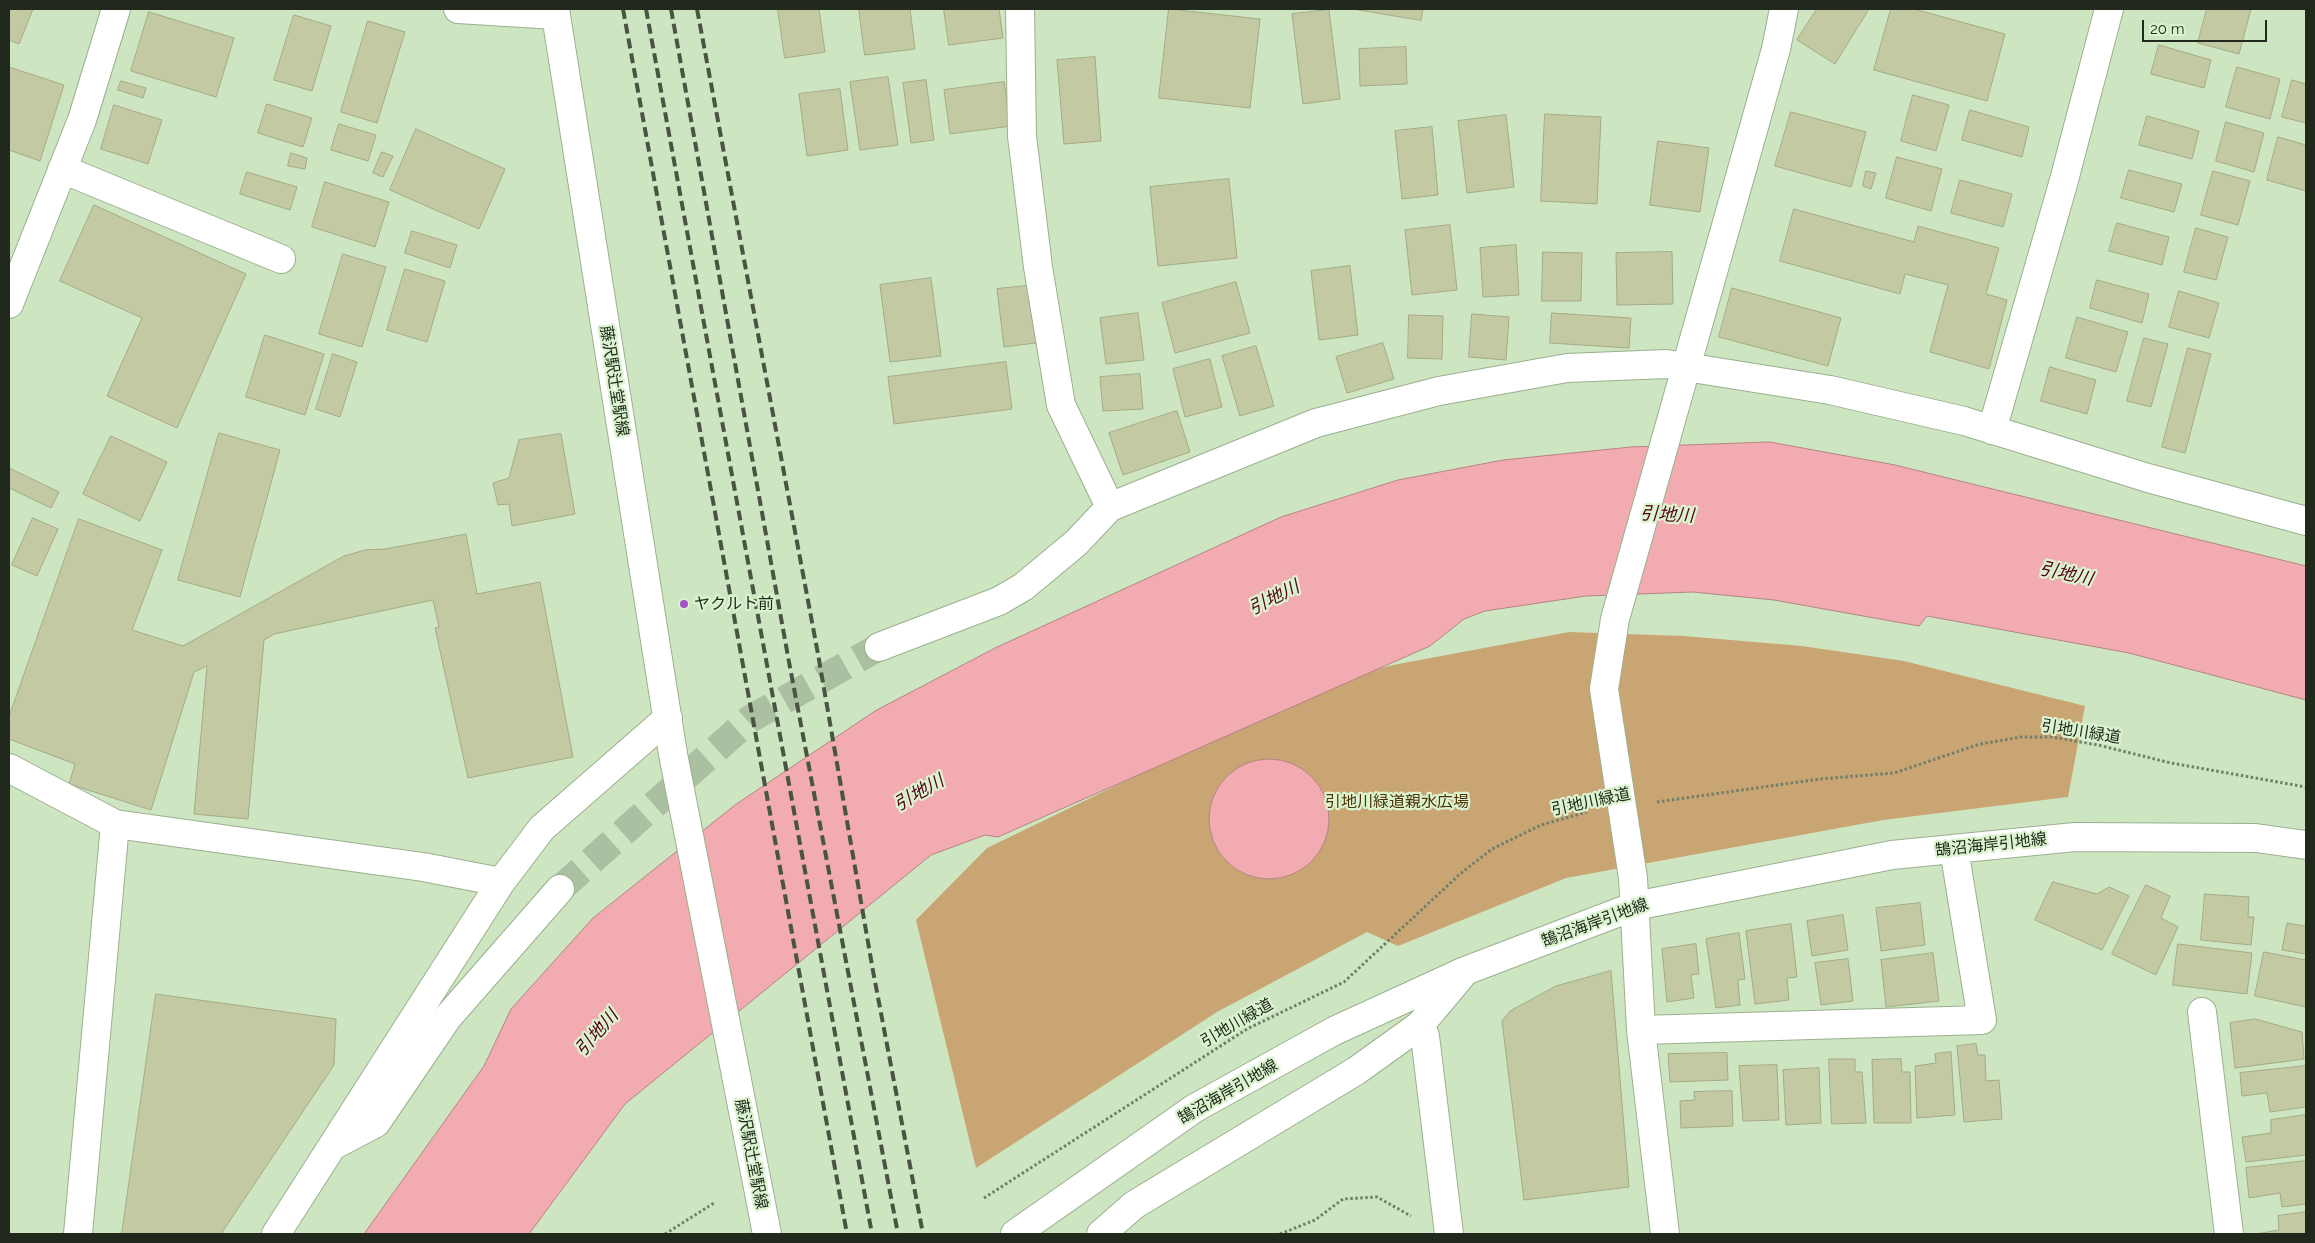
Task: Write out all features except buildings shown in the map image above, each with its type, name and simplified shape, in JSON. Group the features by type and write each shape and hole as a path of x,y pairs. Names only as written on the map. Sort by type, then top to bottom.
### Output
{"street":[{"path":"9,304 82,120 116,9"},
{"path":"458,9 555,12"},
{"path":"1020,9 1022,136 1038,267 1061,405 1110,507"},
{"path":"1665,1234 1641,1030 1633,878 1604,689 1615,619 1776,49 1784,9"},
{"path":"1992,430 2063,184 2109,9"},
{"name":"藤沢駅辻堂駅線","path":"555,12 673,754 767,1234"},
{"path":"62,169 281,259"},
{"path":"879,647 999,601 1023,587 1076,543 1110,507 1316,423 1439,391 1567,368 1686,365 1830,390 1964,421 2148,478 2306,521"},
{"path":"276,1234 501,882 542,828 668,718"},
{"path":"9,768 114,824 423,867 501,882"},
{"path":"78,1234 114,824"},
{"name":"鵠沼海岸引地線","path":"1015,1234 1195,1108 1334,1031 1466,971 1635,906 1892,855 2075,837 2256,838 2306,845"},
{"path":"1641,1030 1982,1020 1954,849"},
{"path":"333,1145 376,1123 448,1017 560,889"},
{"path":"1101,1234 1134,1205 1356,1071 1420,1025 1466,971"},
{"path":"2202,1012 2229,1234"},
{"path":"1420,1025 1425,1036 1449,1234"}],"path":[{"name":"引地川緑道","path":"984,1198 1247,1029 1344,982 1460,874 1492,849 1541,825 1577,814 1622,807 1820,779 1894,773 1980,744 2021,737 2052,737 2089,743 2171,763 2306,788"},
{"path":"1280,1234 1315,1220 1343,1199 1377,1197 1419,1220"},
{"path":"664,1234 714,1202"}],"green space":[{"name":"引地川緑道親水広場","path":"1569,632 1684,636 1802,646 1904,661 2085,706 2068,797 1883,820 1566,878 1398,946 1367,932 1217,1012 976,1168 916,920 987,848 1334,680 1393,665"}],"water":[{"name":"引地川","path":"1770,442 1895,465 2306,566 2306,700 2129,653 1927,616 1919,626 1774,600 1693,592 1586,596 1485,611 1464,619 1430,646 998,837 985,835 931,855 625,1104 529,1234 364,1234 484,1066 511,1009 593,918 735,805 875,711 995,648 1281,517 1398,480 1503,460 1631,447"},
{"path":"1269,759 1292,763 1311,777 1325,796 1329,819 1325,842 1311,861 1292,875 1269,879 1246,875 1227,861 1213,842 1209,819 1213,796 1227,777 1246,763"}],"tunnel":[{"path":"560,889 750,719 879,647"}],"railway":[{"path":"623,9 847,1234"},
{"path":"646,9 872,1234"},
{"path":"671,9 789,662 898,1234"},
{"path":"697,9 818,654 873,971 923,1234"}],"place":[{"name":"ヤクルト前","path":"684,604"}]}
